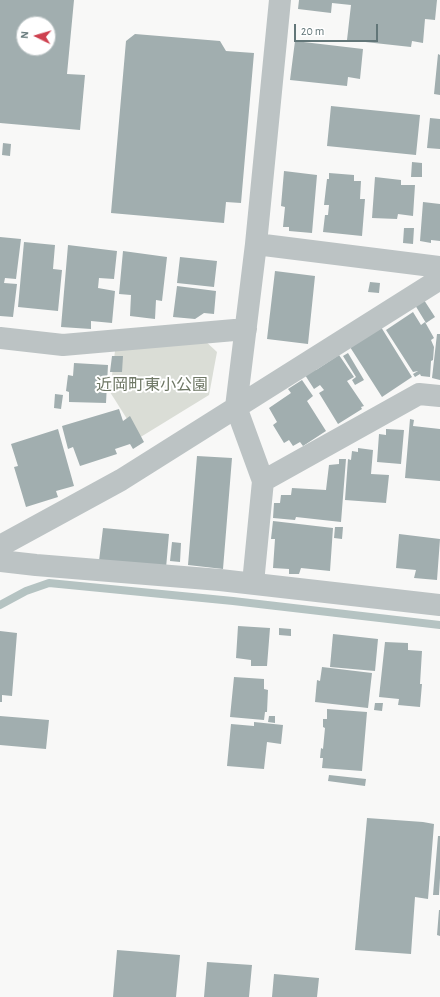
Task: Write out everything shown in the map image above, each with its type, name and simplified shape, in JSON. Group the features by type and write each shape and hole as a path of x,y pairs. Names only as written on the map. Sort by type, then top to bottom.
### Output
{"street":[{"path":"253,583 263,481 236,407 256,244 280,0"},
{"path":"256,244 440,267"},
{"path":"0,546 120,480 440,279"},
{"path":"0,338 63,345 246,328"},
{"path":"263,481 419,394 440,396"},
{"path":"0,561 253,583 440,605"}],"green space":[{"name":"近岡町東小公園","path":"202,338 217,352 209,395 139,438 110,392 115,351"}],"building":[{"path":"0,0 74,0 67,74 85,75 80,130 0,123"},
{"path":"299,0 437,0 435,20 425,19 423,43 412,41 411,47 347,40 351,5 332,3 331,13 298,9"},
{"path":"135,34 220,41 226,51 254,53 241,203 226,202 224,223 111,213 126,41"},
{"path":"295,41 363,49 360,79 348,77 347,86 290,80"},
{"path":"438,54 440,55 440,95 434,94"},
{"path":"331,106 420,115 416,155 327,146"},
{"path":"430,118 440,119 440,149 427,148"},
{"path":"3,143 11,144 10,156 2,155"},
{"path":"412,162 422,163 422,177 411,177"},
{"path":"284,171 317,175 312,233 289,231 289,227 283,227 285,207 281,206"},
{"path":"329,173 354,175 354,181 361,181 360,199 365,199 362,236 323,232 325,215 328,215 329,205 324,205"},
{"path":"375,177 401,180 401,185 415,185 413,216 398,214 397,219 372,218"},
{"path":"423,202 440,204 440,241 431,240 431,243 420,241"},
{"path":"404,228 414,228 413,244 403,243"},
{"path":"0,237 21,239 16,279 5,278 4,283 17,284 13,317 0,316"},
{"path":"24,242 55,245 53,269 62,270 58,311 18,307"},
{"path":"68,245 117,251 114,279 99,278 98,288 115,291 112,323 91,321 91,329 61,327"},
{"path":"123,251 167,257 162,301 156,300 155,319 130,316 131,295 119,294"},
{"path":"180,257 217,261 214,287 177,283"},
{"path":"275,271 315,276 308,344 267,339"},
{"path":"370,282 380,283 379,293 368,292"},
{"path":"177,286 216,291 214,314 204,313 195,319 173,317"},
{"path":"424,300 435,317 426,323 415,305"},
{"path":"413,312 421,325 425,322 434,338 431,340 434,347 430,377 421,376 420,374 415,377 413,374 418,371 413,372 386,330"},
{"path":"381,327 412,377 382,397 350,347"},
{"path":"437,334 440,334 440,380 432,378"},
{"path":"348,353 364,380 355,385 352,380 356,377 343,356"},
{"path":"339,355 354,377 347,381 364,406 361,407 362,409 338,424 319,393 324,390 320,385 314,389 305,375 315,369 316,370"},
{"path":"112,356 123,356 122,372 110,372"},
{"path":"74,363 108,365 106,403 69,402 69,392 66,391 68,375 73,376"},
{"path":"302,380 313,396 307,401 326,431 303,446 300,442 293,446 289,440 284,443 273,425 277,422 269,408 291,393 288,389"},
{"path":"55,394 63,395 61,409 54,408"},
{"path":"119,409 123,421 130,416 144,442 133,449 130,444 115,449 117,454 80,466 73,447 68,449 62,426"},
{"path":"410,419 414,420 413,426 440,429 440,481 405,478"},
{"path":"58,429 74,486 56,491 58,497 26,507 14,467 18,466 11,444"},
{"path":"386,429 404,430 401,464 377,462 379,434 386,435"},
{"path":"358,448 373,450 371,474 389,475 386,503 345,500 348,459 351,460 352,451 358,452"},
{"path":"197,456 232,458 223,569 188,565"},
{"path":"339,459 346,459 341,522 296,517 295,520 273,518 274,503 280,503 281,495 291,495 292,488 326,490 329,465 339,464"},
{"path":"273,521 333,528 330,571 301,568 299,574 289,574 289,569 273,568 275,539 271,539"},
{"path":"335,527 343,527 342,539 334,538"},
{"path":"103,528 169,534 166,568 99,561"},
{"path":"399,534 440,539 437,580 414,578 416,570 396,568"},
{"path":"172,542 181,543 180,562 170,561"},
{"path":"238,626 270,628 267,666 251,666 251,660 236,658"},
{"path":"279,628 291,629 291,636 279,635"},
{"path":"0,631 17,633 12,696 2,695 2,702 0,702"},
{"path":"333,634 378,639 375,671 330,667"},
{"path":"385,642 408,643 408,650 422,651 420,707 398,705 399,699 379,697"},
{"path":"322,667 372,673 368,708 315,702 317,680 320,681"},
{"path":"234,677 264,679 264,689 268,690 267,712 265,712 264,720 230,717"},
{"path":"375,703 383,703 382,711 374,710"},
{"path":"327,709 367,712 362,771 322,768 323,758 320,758 321,748 323,749 325,728 323,727 323,719 327,719"},
{"path":"0,716 49,720 46,749 0,745"},
{"path":"269,716 275,716 275,723 268,722"},
{"path":"254,722 283,725 281,744 267,742 264,769 227,766 231,724 254,726"},
{"path":"329,775 366,779 365,786 328,781"},
{"path":"367,818 434,824 428,899 415,897 411,954 355,950"},
{"path":"438,836 440,836 439,895 433,895"},
{"path":"440,910 440,936 437,935"},
{"path":"117,950 180,955 176,997 113,997"},
{"path":"207,962 252,965 249,997 204,997"},
{"path":"274,974 319,978 317,997 272,997"}],"waterway":[{"path":"0,605 26,591 49,583 233,601 440,625"}]}
